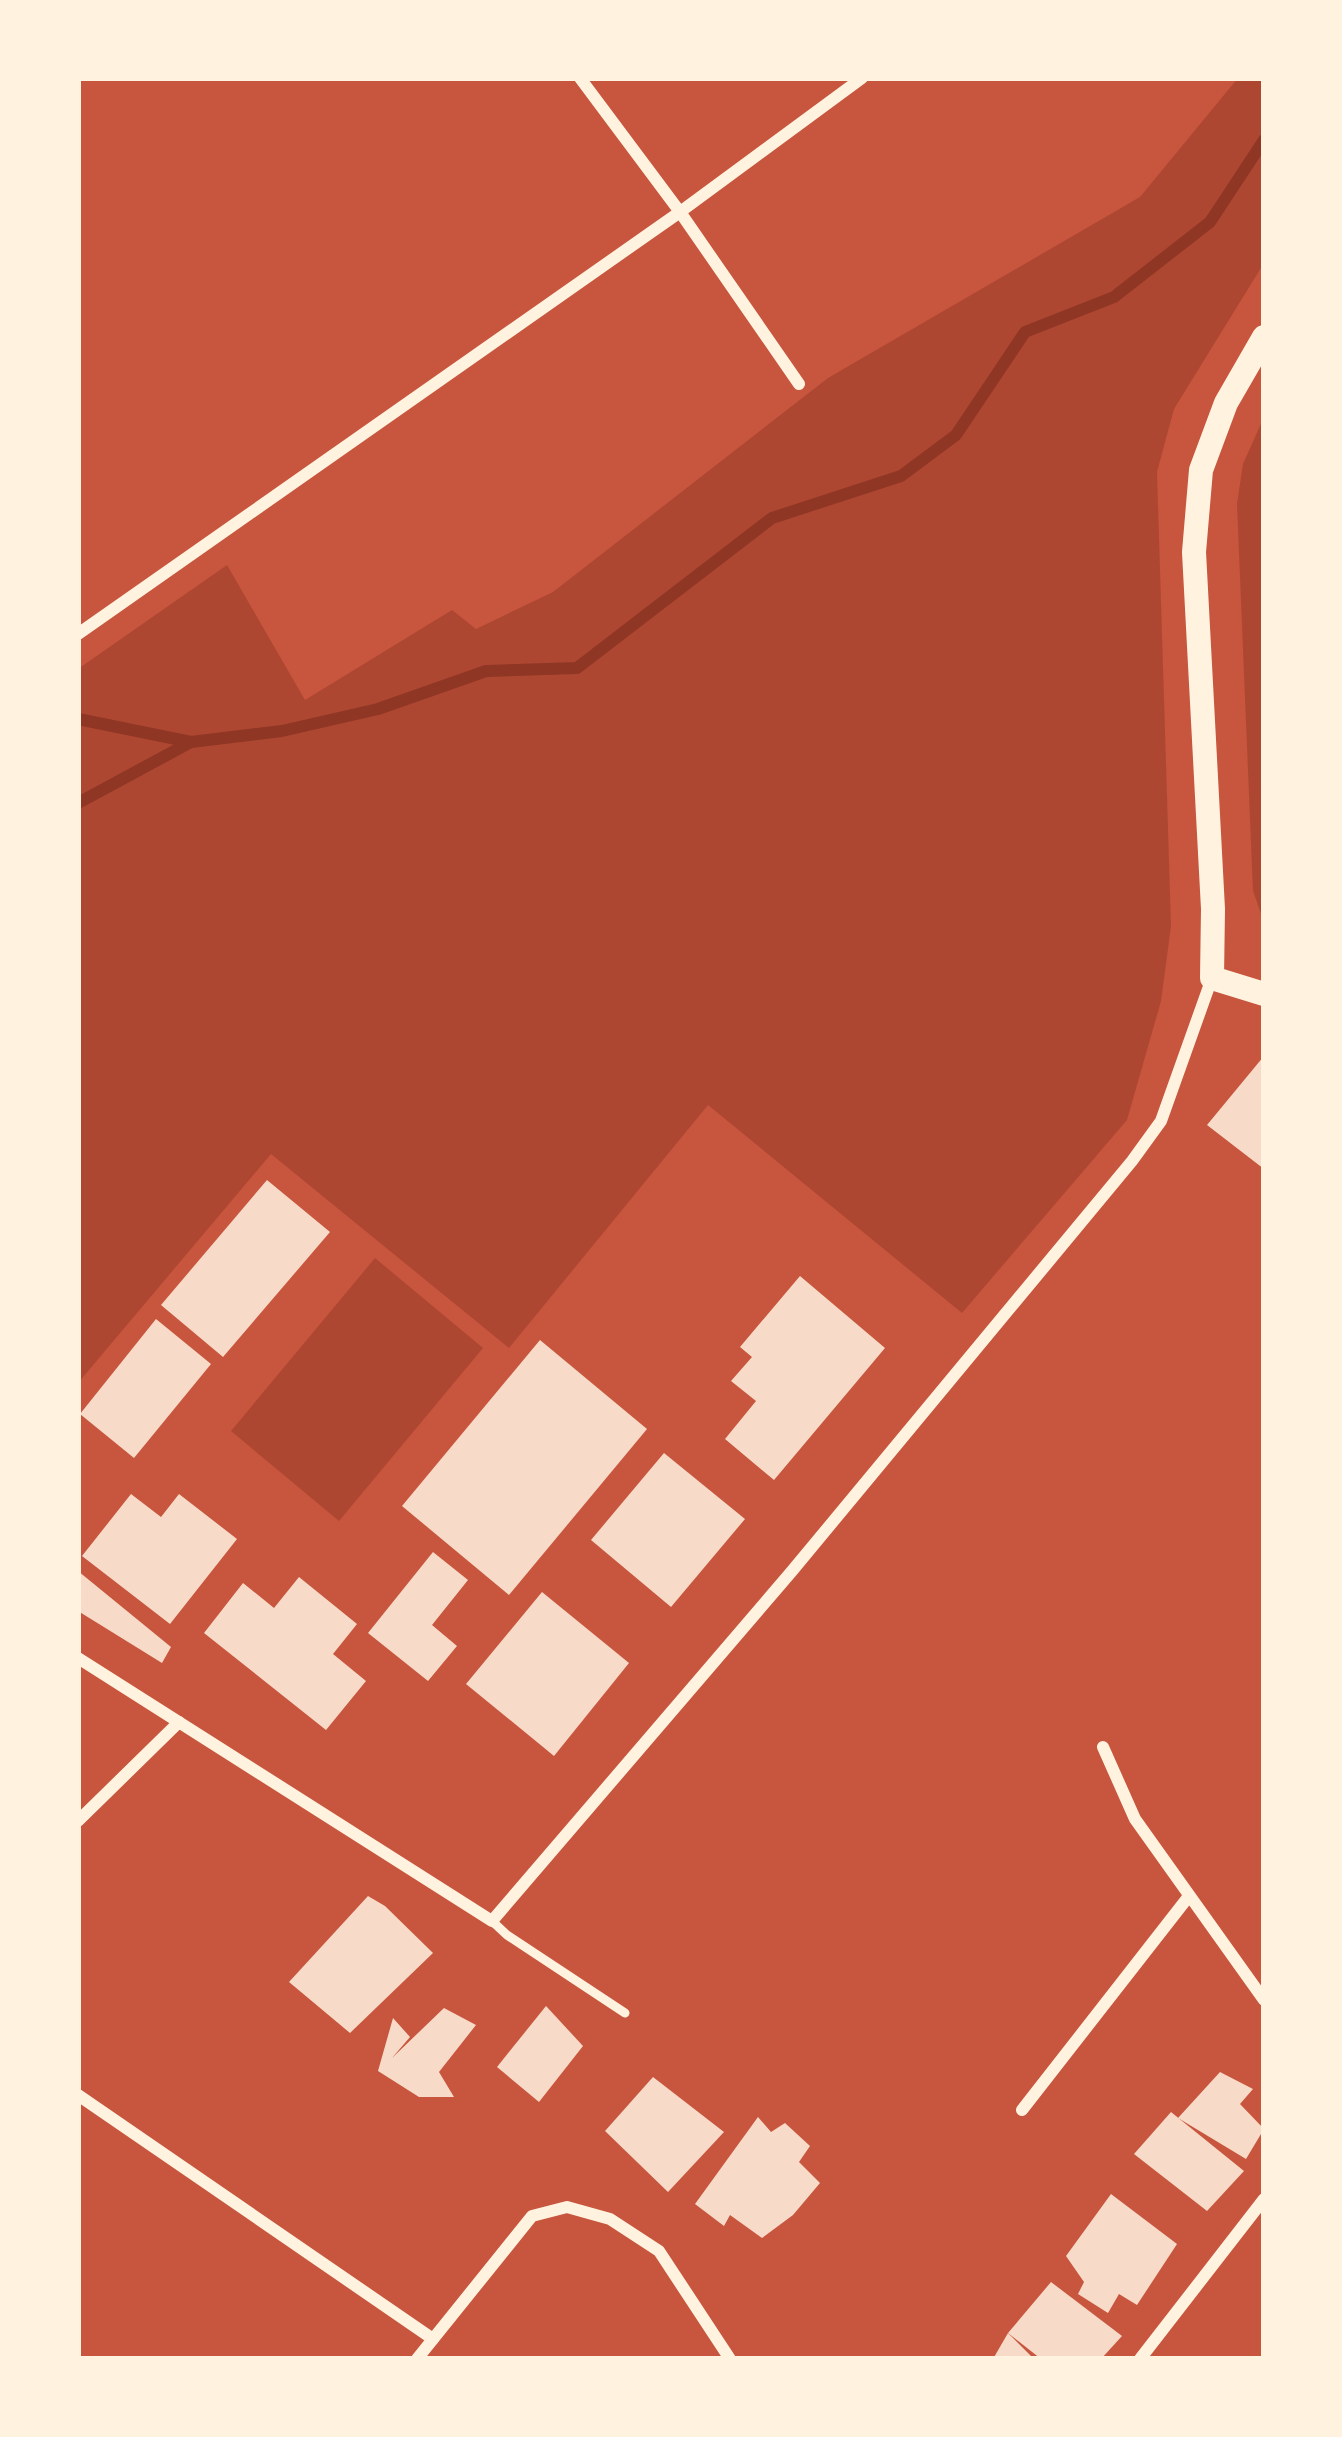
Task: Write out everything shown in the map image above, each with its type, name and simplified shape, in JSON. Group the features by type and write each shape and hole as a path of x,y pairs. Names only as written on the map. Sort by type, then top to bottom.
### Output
{"main road":[{"path":"1264,337 1226,404 1201,470 1194,552 1213,909 1212,978 1264,994"}],"street":[{"path":"580,78 799,384"},
{"path":"78,634 680,212 862,78"},
{"path":"78,1658 492,1921 807,1553 1132,1161 1161,1121 1212,978"},
{"path":"78,1821 179,1722"},
{"path":"1103,1747 1135,1820 1264,2000"},
{"path":"1022,2110 1189,1896"},
{"path":"78,2095 433,2339"},
{"path":"1140,2359 1264,2199"},
{"path":"417,2359 532,2216 567,2207 610,2219 659,2251 730,2359"}],"lane":[{"path":"492,1921 626,2013"}],"shaded area":[{"path":"1238,78 1264,78 1264,263 1174,409 1157,472 1171,926 1161,1001 1127,1120 962,1313 708,1105 509,1348 271,1154 78,1383 78,669 227,565 305,700 452,610 476,629 553,592 828,378 1140,197"},
{"path":"1264,417 1264,922 1253,891 1237,504 1243,464"},
{"path":"375,1258 483,1348 339,1521 231,1431"}],"building":[{"path":"1264,1056 1264,1169 1207,1125"},
{"path":"267,1180 330,1232 223,1357 161,1305"},
{"path":"800,1276 885,1348 774,1480 725,1439 756,1401 731,1381 752,1357 740,1347"},
{"path":"156,1319 211,1364 134,1458 80,1414"},
{"path":"540,1340 647,1429 509,1595 402,1506"},
{"path":"664,1453 745,1519 671,1607 591,1540"},
{"path":"131,1494 161,1517 179,1494 237,1539 170,1624 82,1556"},
{"path":"433,1552 468,1580 432,1625 457,1646 428,1681 368,1633"},
{"path":"78,1571 171,1647 162,1663 78,1611"},
{"path":"299,1577 357,1624 333,1654 366,1681 326,1730 204,1633 243,1583 274,1608"},
{"path":"542,1592 629,1663 554,1756 466,1684"},
{"path":"368,1896 385,1906 433,1953 350,2033 289,1982"},
{"path":"546,2006 583,2046 539,2102 497,2067"},
{"path":"444,2008 476,2025 439,2072 454,2097 419,2097 378,2071 393,2018 410,2037 392,2058"},
{"path":"1220,2072 1253,2089 1240,2104 1264,2129 1246,2159 1178,2118"},
{"path":"653,2077 724,2132 668,2192 605,2131"},
{"path":"1171,2112 1244,2171 1207,2211 1134,2154"},
{"path":"758,2117 771,2132 785,2123 810,2146 799,2162 820,2183 793,2215 762,2238 730,2215 724,2226 695,2204"},
{"path":"1111,2194 1177,2244 1137,2305 1119,2294 1108,2313 1078,2294 1084,2282 1066,2256"},
{"path":"1051,2282 1122,2336 1101,2359 1041,2359 1008,2333"},
{"path":"1008,2333 1034,2359 993,2359"}],"waterway":[{"path":"78,719 191,742 282,731 378,709 486,671 577,668 772,518 901,476 956,435 1025,332 1114,297 1210,222 1264,140"},
{"path":"78,803 191,742"}]}
